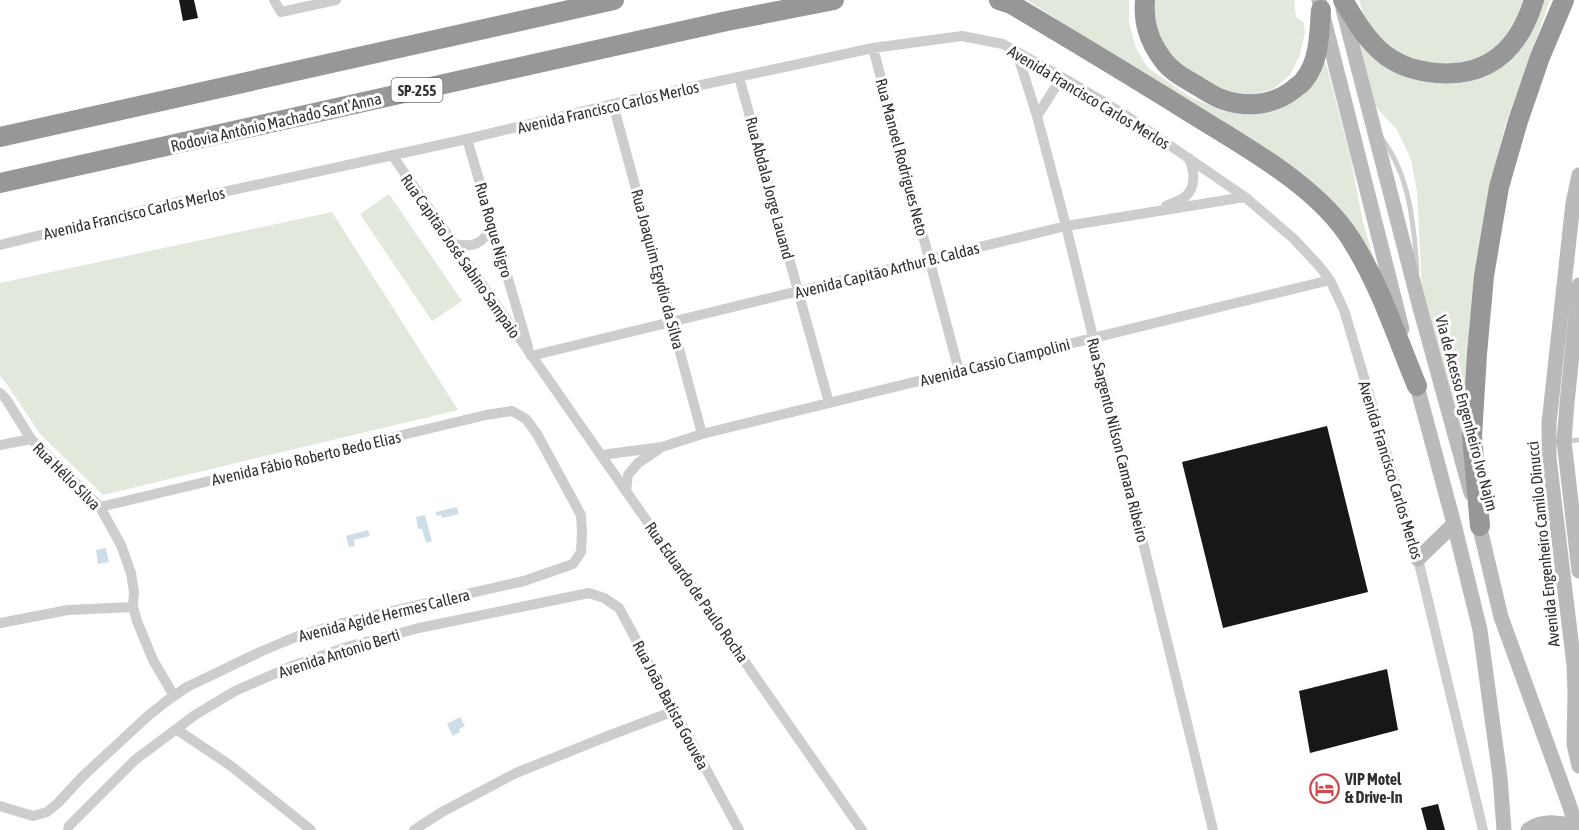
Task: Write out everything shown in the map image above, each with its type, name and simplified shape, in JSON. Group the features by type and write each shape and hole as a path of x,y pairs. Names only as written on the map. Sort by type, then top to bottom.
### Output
{"highway":[{"path":"0,137 614,0"},
{"name":"Rodovia Antônio Machado Sant'Anna","path":"0,183 726,21 834,0"},
{"path":"805,6 851,0"},
{"path":"999,0 1011,4 1087,49 1241,144 1301,185 1333,215 1352,240 1373,280 1416,386"},
{"path":"1145,0 1145,26 1152,43 1169,67 1188,81 1223,100 1258,105 1286,95 1304,81 1316,58 1320,5"},
{"path":"1342,0 1371,42 1402,66 1419,71 1463,73 1484,67 1502,55 1516,38 1529,15 1534,0"},
{"path":"1479,526 1472,436 1484,276 1499,187 1518,121 1540,57 1564,0"}],"main road":[{"name":"Via de Acesso Engenheiro Ivo Najm","path":"1342,0 1501,617 1575,808 1576,828"},
{"path":"1320,5 1480,630 1504,830"},
{"name":"Avenida Engenheiro Camilo Dinucci","path":"1579,175 1573,203 1574,286 1554,368 1549,423 1564,441 1579,571"},
{"name":"Avenida Engenheiro Camilo Dinucci","path":"1564,441 1549,458 1577,693 1574,744 1579,766"},
{"path":"1418,559 1454,524"},
{"path":"1528,830 1549,822 1576,828"}],"street":[{"path":"274,0 281,12 336,0"},
{"name":"Avenida Francisco Carlos Merlos","path":"0,245 177,202 873,48 962,36 1003,44 1124,114 1245,197 1294,239 1329,280 1344,310 1418,559 1483,830"},
{"name":"Rua Manoel Rodrigues Neto","path":"873,48 959,371"},
{"name":"Rua Sargento Nilson Camara Ribeiro","path":"1017,52 1037,116 1066,226 1213,830"},
{"name":"Rua Abdala Jorge Lauand","path":"739,77 829,403"},
{"path":"1037,116 1062,77"},
{"name":"Rua Joaquim Egydio da Silva","path":"613,104 702,434"},
{"name":"Rua Roque Nigro","path":"467,139 531,356"},
{"name":"Rua Capitão José Sabino Sampaio","path":"392,155 531,356"},
{"path":"1158,210 1184,197 1189,192 1194,177 1189,158"},
{"name":"Avenida Capitão Arthur B. Caldas","path":"531,356 1066,226 1245,197"},
{"path":"454,244 467,247 478,244 493,226"},
{"name":"Avenida Cassio Ciampolini","path":"662,447 702,434 1329,280"},
{"name":"Rua Eduardo de Paulo Rocha","path":"531,356 862,830"},
{"name":"Rua Hélio Silva","path":"0,393 31,439 100,507 121,545 131,573 134,592 133,607 153,660 174,696"},
{"name":"Avenida Fábio Roberto Bedo Elias","path":"100,507 486,415 512,411 526,419 537,434 581,515 581,552 573,564"},
{"path":"0,445 31,439"},
{"path":"601,455 662,447"},
{"path":"626,491 628,475 638,463 662,447"},
{"name":"Avenida Agide Hermes Callera","path":"0,806 33,816 48,812 149,714 187,687 262,651 298,636 400,609 524,581 573,564"},
{"name":"Rua João Batista Gouvêa","path":"589,593 604,598 618,608 739,830"},
{"name":"Avenida Antonio Berti","path":"68,830 69,826 135,760 195,715 235,691 292,666 350,646 419,628 589,593"},
{"path":"0,623 68,610 133,607"},
{"path":"414,830 442,812 516,773 674,711"},
{"path":"176,729 231,766 311,830"}],"shaded area":[{"path":"1027,0 1129,0 1129,23 1136,48 1148,68 1192,98 1224,111 1253,112 1274,107 1321,45 1350,155 1363,222 1386,302 1340,215 1127,65"},
{"path":"1152,0 1294,0 1296,17 1304,23 1305,33 1300,55 1290,75 1273,89 1247,96 1221,92 1198,84 1155,39"},
{"path":"1359,0 1527,0 1510,37 1491,55 1462,66 1430,67 1405,60 1384,45 1365,19"},
{"path":"1543,0 1550,0 1505,126 1491,184 1462,476 1423,308 1417,192 1411,159 1397,130 1375,106 1359,38 1378,61 1486,75"},
{"path":"389,194 462,301 432,321 360,214"},
{"path":"332,212 458,410 103,495 40,434 0,376 0,283"},
{"path":"457,507 459,514 442,518 441,515 436,516 436,512"},
{"path":"425,515 432,541 426,543 422,529 418,529 416,517"},
{"path":"368,530 370,536 354,540 355,546 349,547 346,536"},
{"path":"106,548 109,562 98,564 96,550"},
{"path":"460,717 465,726 453,736 447,724"}],"building":[{"path":"179,0 194,0 198,18 183,21"},
{"path":"1327,426 1368,592 1223,628 1182,462"},
{"path":"1387,669 1398,730 1310,753 1299,691"},
{"path":"1438,804 1445,830 1427,830 1421,808"}],"place":[{"name":"VIP Motel & Drive-In","path":"1324,788"}]}
